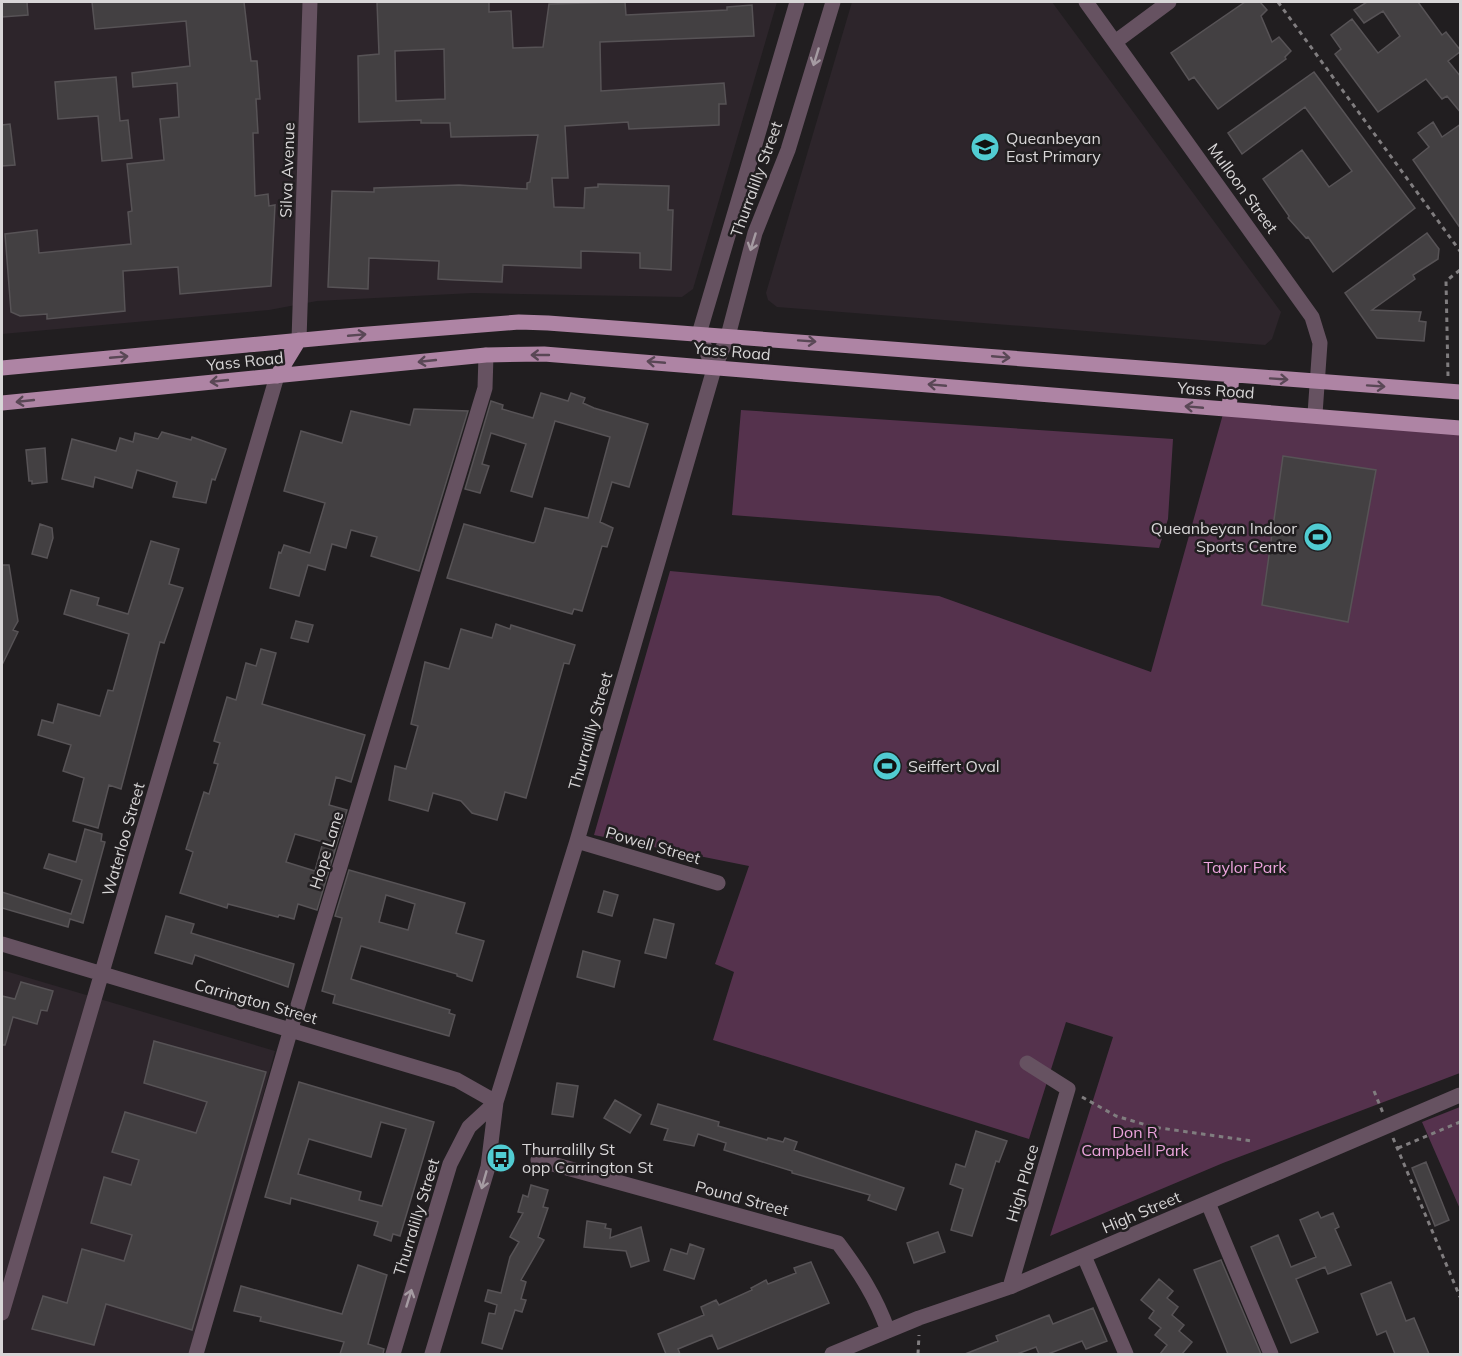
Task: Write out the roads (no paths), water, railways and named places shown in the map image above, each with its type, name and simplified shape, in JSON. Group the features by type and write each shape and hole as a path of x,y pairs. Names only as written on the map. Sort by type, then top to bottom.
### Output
{"main road":[{"name":"Yass Road","path":"2,368 519,322 574,324 1455,392"},
{"path":"277,376 299,340"},
{"name":"Yass Road","path":"2,403 486,355 554,355 1229,410 1316,414 1461,428"},
{"path":"1229,410 1232,375"}],"street":[{"name":"Silva Avenue","path":"299,340 310,2"},
{"name":"Thurralilly Street","path":"699,334 797,2"},
{"name":"Thurralilly Street","path":"432,1354 488,1167 496,1102 577,842 714,369 728,336 755,233 788,150 833,2"},
{"name":"Mulloon Street","path":"1086,2 1309,310 1319,337 1316,414"},
{"path":"1115,42 1169,2"},
{"path":"699,334 714,369"},
{"name":"Hope Lane","path":"196,1354 291,1030 485,388 486,355"},
{"name":"Waterloo Street","path":"2,1313 277,376"},
{"name":"Powell Street","path":"577,842 718,883"},
{"name":"Carrington Street","path":"2,944 448,1077 496,1102"},
{"name":"High Place","path":"1010,1287 1068,1089 1027,1062"},
{"name":"High Street","path":"832,1354 1010,1287 1461,1095"},
{"name":"Thurralilly Street","path":"393,1354 450,1164 470,1127 496,1102"},
{"name":"Pound Street","path":"538,1160 838,1243 866,1279 888,1331"},
{"path":"1209,1203 1270,1354"},
{"path":"1084,1256 1126,1354"}],"place":[{"name":"Queanbeyan East Primary","path":"985,147"},
{"name":"Queanbeyan Indoor Sports Centre","path":"1318,537"},
{"name":"Seiffert Oval","path":"887,766"},
{"name":"Thurralilly St opp Carrington St","path":"501,1158"}],"park label":[{"name":"Taylor Park","path":"1245,867"},
{"name":"Don R Campbell Park","path":"1135,1141"}]}
